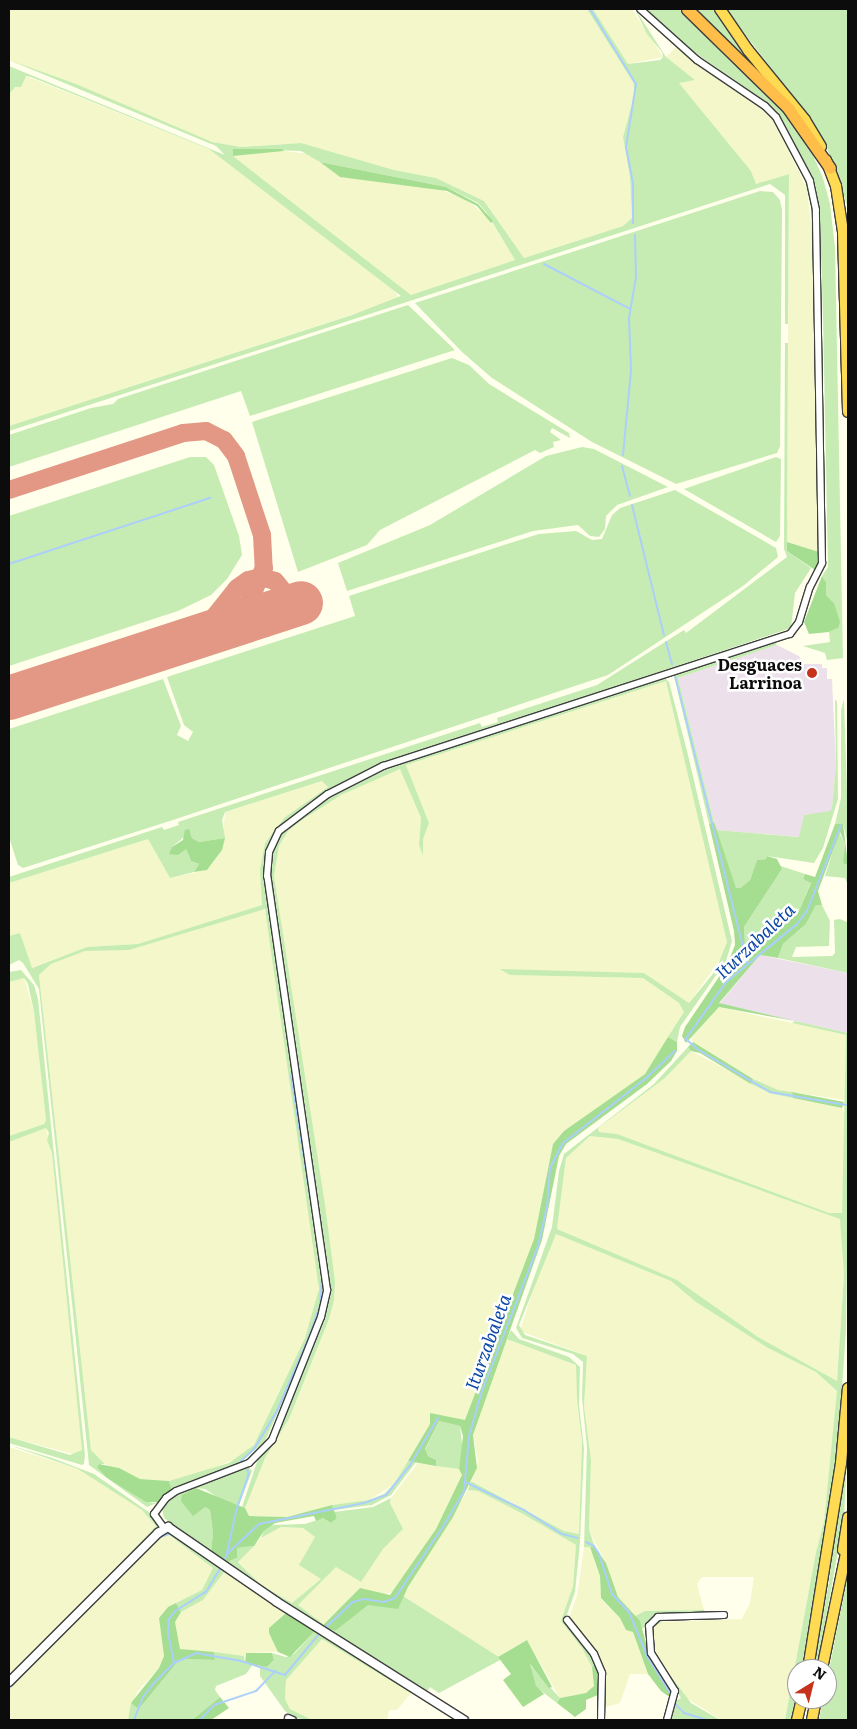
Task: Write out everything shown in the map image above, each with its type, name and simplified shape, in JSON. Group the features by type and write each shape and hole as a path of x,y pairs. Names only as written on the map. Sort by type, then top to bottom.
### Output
{"highway":[{"path":"687,9 788,108 830,168"},
{"path":"720,9 748,50 804,120 830,168 843,232 848,412"},
{"path":"810,1659 837,1491 848,1388"},
{"path":"835,1605 848,1517"},
{"path":"824,1659 848,1543"}],"street":[{"path":"460,1720 225,1566 174,1529 164,1528 154,1514 166,1498 176,1490 249,1463 272,1440 321,1317 326,1290 268,876 269,852 279,831 328,794 383,766 790,634 800,622 810,587 822,563 816,210 810,181 784,131 765,106 697,60 640,9"},
{"path":"9,1682 164,1528"},
{"path":"667,1720 675,1690 651,1653 649,1626 658,1617 724,1615"},
{"path":"567,1620 594,1654 602,1673 601,1720"}],"shaded area":[{"path":"777,645 799,656 803,664 822,664 822,668 827,668 827,679 832,679 836,765 832,808 830,812 804,815 800,837 716,830 678,678"},
{"path":"760,955 848,973 848,1033 719,1004"}],"green space":[{"path":"9,9 587,9 633,82 635,93 623,137 630,177 632,218 623,226 524,258 484,201 436,178 394,170 301,143 241,147 212,142 9,60"},
{"path":"587,9 593,9 628,64 660,60 663,57 662,52 647,34 635,9 666,57 695,80 679,83 751,171 756,184 789,174 788,324 785,324 785,195 770,184 9,431 9,426 352,315 401,296 209,149 31,77 26,76 21,87 15,87 10,93 9,66 225,155 216,146 9,60 76,84 212,142 241,147 301,143 394,170 436,178 484,201 524,258 623,226 632,218 630,177 623,137 635,93 633,82","holes":["233,149 301,151 320,162 446,187 478,203 486,212 515,260 411,295 233,156"]},
{"path":"593,9 632,9 663,57 628,64"},
{"path":"645,9 680,9 780,107 806,140 823,178 830,204 835,248 843,658 827,660 825,653 803,646 830,642 829,632 838,628 834,603 826,595 826,582 822,576 828,567 823,316 820,224 813,177 778,115 765,101 684,45"},
{"path":"692,9 713,9 751,65"},
{"path":"726,9 848,9 848,208 826,145 812,122"},
{"path":"676,47 752,98 772,117 807,189 814,251 819,552 787,542 789,174 756,184 751,171 679,83 694,80 666,57"},
{"path":"26,76 209,149 393,289 400,299 9,426 9,92"},
{"path":"233,149 282,149 284,151 233,156"},
{"path":"284,151 309,154 340,177 430,186 465,199 488,217 515,260 411,295 233,156"},
{"path":"795,159 806,178 810,191 814,228 821,555 811,208 804,177"},
{"path":"320,162 446,187 478,204 493,221 491,223 477,206 447,191 340,177"},
{"path":"760,191 773,192 780,200 782,210 780,446 777,453 676,484 592,442 492,378 462,352 415,303"},
{"path":"408,305 455,350 250,416 241,391 9,467 9,435 91,408 113,404 118,399"},
{"path":"785,343 788,343 787,551 811,568 795,593 791,628 376,766 311,801 278,827 270,839 266,850 264,875 324,1281 323,1297 306,1350 265,1441 241,1462 172,1490 169,1481 229,1463 254,1445 305,1338 319,1289 265,909 129,950 85,951 51,964 39,975 91,1450 105,1464 100,1464 107,1478 152,1503 159,1502 147,1507 89,1465 39,989 23,963 19,960 9,965 9,936 20,933 32,968 87,947 138,944 262,905 260,870 265,843 285,817 328,787 322,781 225,812 222,820 225,838 199,842 192,838 190,832 172,847 186,849 191,861 199,864 194,872 170,878 148,839 9,883 9,877 162,827 164,830 179,825 178,822 480,723 482,727 498,722 497,718 597,685 684,630 686,633 787,557 784,549"},
{"path":"452,358 469,365 489,384 569,433 570,438 552,428 550,432 561,440 553,442 554,447 540,453 535,450 380,530 367,545 298,572 252,422"},
{"path":"582,447 594,449 668,487 617,505 606,516 605,529 599,537 590,536 578,525 533,531 347,591 338,563 430,525 546,456"},
{"path":"190,457 206,457 214,465 239,536 242,555 227,579 211,595 178,611 9,666 9,516"},
{"path":"776,457 781,459 780,536 776,542 684,489"},
{"path":"675,490 776,548 778,557 743,586 608,675 176,819 23,868 18,865 9,837 9,729 163,679 181,726 177,735 188,741 193,732 184,725 167,677 355,616 349,596 510,543 539,534 576,531 592,540 602,539 612,515 620,508"},
{"path":"787,542 819,552 820,561 815,570 787,551"},
{"path":"822,576 826,582 826,595 834,603 840,622 838,628 829,632 809,634 804,622"},
{"path":"775,642 777,645 678,678 714,822 709,824 674,675"},
{"path":"665,678 669,682 687,751 732,941 726,961 680,1027 677,1042 668,1037 684,1012 679,1003 643,978 510,975 500,969 644,973 689,1003 716,970 727,942 666,681 406,765 429,823 423,839 423,855 419,845 421,818 400,769 341,795 288,831 279,846 274,876 325,1205 335,1281 334,1300 329,1319 289,1419 265,1458 245,1508 242,1507 259,1456 278,1432 324,1322 331,1293 270,870 273,849 278,838 284,829 323,801 395,765"},
{"path":"666,681 721,909 727,942 722,957 689,1003 644,973 505,970 510,975 643,978 679,1003 685,1012 645,1074 564,1131 553,1144 534,1239 465,1421 430,1424 394,1484 369,1500 332,1505 287,1517 249,1516 245,1511 246,1502 265,1458 289,1419 329,1319 335,1281 274,876 279,846 288,831 302,820 341,795 400,768 421,818 419,845 429,823 406,765"},
{"path":"835,699 837,702 838,799 823,848 814,863 767,856 766,859 757,860 750,880 741,889 736,889 716,830 799,837 804,815 830,811 832,808 836,765"},
{"path":"844,699 848,844 843,824 835,824 841,798 841,710"},
{"path":"323,781 328,787 285,817 265,843 261,884 263,905 138,944 87,947 31,968 20,933 9,936 9,883 148,839 170,878 207,870 222,850 225,812"},
{"path":"714,822 736,888 741,888 750,880 757,860 766,859 767,856 777,859 782,869 744,927 745,944 756,950 798,913 811,883 803,879 805,874 815,877 835,824 843,824 848,864 844,864 843,860 845,844 840,832 818,891 822,905 816,905 806,924 783,944 778,958 760,955 719,1003 795,1021 719,1007 686,1043 682,1036 685,1027 727,965 735,945 734,931 709,824"},
{"path":"189,829 192,838 199,842 225,838 222,850 207,870 194,872 199,864 191,861 186,849 178,855 169,854 172,847 183,840 185,830"},
{"path":"839,832 845,844 843,860 848,864 847,883 845,878 825,876"},
{"path":"778,865 805,874 803,879 811,882 798,913 790,923 756,950 745,944 744,927 782,869"},
{"path":"816,905 822,905 830,921 829,946 796,947 792,957 832,956 835,953 834,920 840,919 847,922 848,973 778,958 783,944 806,924"},
{"path":"263,908 266,914 319,1273 318,1298 305,1338 254,1445 242,1456 212,1469 169,1481 140,1479 105,1464 91,1450 39,975 51,964 85,951 129,950"},
{"path":"21,970 34,985 38,999 85,1455 84,1464 82,1465 9,1443 9,1437 70,1455 82,1450 52,1153 47,1140 49,1133 46,1128 9,1142 9,1136 44,1124 46,1120 34,1012 28,984 24,978 9,982 9,972"},
{"path":"24,978 34,1012 46,1120 44,1124 9,1136 9,982"},
{"path":"719,1007 846,1035 845,1100 778,1090 761,1084 693,1042 691,1038"},
{"path":"795,1021 848,1033 846,1329 839,1434 819,1581 803,1659 796,1659 816,1552 824,1522 837,1391 816,1372 768,1348 696,1302 671,1281 556,1234 519,1325 525,1335 587,1356 584,1406 591,1460 589,1530 595,1547 584,1547 587,1447 582,1398 583,1362 573,1354 522,1338 516,1328 552,1227 559,1171 564,1154 654,1084 688,1047 691,1051 665,1078 598,1128 599,1132 617,1134 829,1213 842,1213 846,1035 792,1023","holes":["590,1136 618,1139 840,1219 844,1275 837,1381 758,1337 677,1280 557,1229 566,1158"]},
{"path":"668,1037 677,1042 677,1051 671,1061 647,1084 566,1144 559,1156 542,1240 473,1435 477,1468 453,1517 408,1587 398,1609 368,1605 335,1631 321,1627 360,1588 390,1595 436,1529 462,1475 459,1469 463,1436 460,1426 439,1421 425,1449 428,1456 436,1460 436,1466 408,1461 430,1424 430,1413 465,1420 534,1239 553,1144 564,1131 645,1074"},
{"path":"693,1042 753,1079 751,1084 700,1053 691,1051 688,1047"},
{"path":"691,1051 773,1094 842,1108 845,1114 842,1213 829,1213 617,1134 599,1132 598,1128 665,1078"},
{"path":"753,1079 778,1090 792,1092 793,1098 773,1094 751,1084"},
{"path":"792,1092 844,1102 842,1108 793,1098"},
{"path":"46,1128 52,1153 76,1377 82,1451 77,1455 9,1437 9,1142"},
{"path":"590,1136 618,1139 841,1219 844,1275 837,1381 758,1337 677,1280 557,1229 566,1158"},
{"path":"556,1234 671,1281 696,1302 768,1348 816,1372 838,1392 824,1522 816,1552 796,1659 787,1659 787,1709 785,1720 721,1720 685,1697 654,1649 652,1635 657,1622 742,1619 750,1603 754,1577 702,1577 697,1584 704,1610 645,1611 635,1616 618,1597 606,1563 589,1531 591,1460 584,1406 587,1356 520,1331 539,1271"},
{"path":"511,1330 519,1339 569,1357 580,1367 579,1405 584,1449 580,1543 575,1592 565,1620 567,1626 589,1649 597,1664 592,1667 582,1648 561,1621 573,1586 576,1545 523,1514 478,1491 468,1490 471,1481 564,1531 579,1534 582,1442 577,1398 576,1365 507,1339"},
{"path":"507,1339 576,1365 582,1442 579,1534 564,1531 472,1481 478,1461 473,1435"},
{"path":"439,1421 460,1426 463,1453 459,1469 436,1466 436,1460 428,1456 425,1450"},
{"path":"848,1438 844,1517 819,1659 814,1659 829,1582"},
{"path":"9,1445 52,1458 94,1474 150,1513 158,1525 9,1679 156,1526 142,1510 78,1469"},
{"path":"9,1447 78,1469 142,1510 156,1526 9,1676"},
{"path":"408,1461 416,1462 391,1495 372,1505 334,1510 332,1505 369,1500 384,1494 394,1484"},
{"path":"418,1463 459,1469 462,1475 436,1529 394,1591 383,1595 360,1588 323,1624 306,1614 297,1605 336,1567 361,1582 383,1549 402,1530 390,1503 391,1498"},
{"path":"99,1464 119,1468 140,1479 169,1481 172,1490 159,1502 146,1502 107,1478 97,1467"},
{"path":"248,1466 252,1471 239,1505 223,1501 205,1489 196,1488 205,1507 210,1510 213,1533 211,1552 164,1518 162,1509 166,1502 177,1494"},
{"path":"196,1488 245,1508 249,1516 287,1517 332,1505 337,1518 331,1523 323,1518 316,1521 314,1516 275,1523 264,1531 254,1546 237,1548 237,1558 225,1563 211,1552 213,1533 210,1510 205,1507 193,1516 181,1501 182,1495"},
{"path":"468,1490 478,1491 523,1514 576,1545 573,1586 561,1621 582,1647 592,1667 595,1686 586,1693 560,1698 527,1640 498,1657 403,1596"},
{"path":"391,1498 390,1503 403,1529 383,1549 361,1582 336,1567 298,1605 323,1624 321,1627 225,1563 237,1558 237,1548 254,1546 238,1562 261,1585 292,1603 321,1579 299,1565 315,1537 303,1528 281,1527 261,1538 264,1531 272,1525 305,1524 323,1518 331,1523 337,1518 334,1512 373,1507"},
{"path":"281,1527 303,1528 315,1537 308,1568 321,1579 292,1603 261,1585 238,1561 261,1538"},
{"path":"170,1531 287,1612 224,1572 203,1600 181,1612 176,1603 202,1590 213,1568 168,1534 161,1537 9,1690 9,1686 158,1536"},
{"path":"168,1534 214,1568 202,1590 168,1607 159,1618 164,1656 159,1668 137,1692 128,1720 9,1720 9,1690 161,1537"},
{"path":"584,1547 590,1547 600,1576 601,1599 620,1618 626,1630 633,1632 648,1674 630,1674 620,1703 602,1708 604,1673 569,1618 577,1596"},
{"path":"590,1547 595,1547 606,1563 618,1597 640,1621 649,1654 673,1691 671,1698 661,1691 648,1674 633,1632 626,1630 620,1618 601,1598 600,1576"},
{"path":"224,1571 285,1613 269,1628 278,1652 246,1653 244,1656 180,1649 175,1622 181,1612 203,1600"},
{"path":"848,1574 848,1720 819,1720 821,1709 837,1709 837,1659 831,1659"},
{"path":"403,1596 502,1659 439,1693 430,1687 426,1693 329,1631 335,1631 363,1606 401,1600"},
{"path":"176,1603 181,1612 175,1622 180,1649 214,1652 215,1660 180,1659 139,1709 131,1703 159,1668 164,1656 159,1618 168,1607"},
{"path":"704,1610 705,1615 653,1617 643,1629 635,1616 645,1611"},
{"path":"287,1612 316,1630 290,1657 278,1652 269,1633 269,1628"},
{"path":"744,1617 663,1621 654,1627 654,1649 658,1659 691,1703 720,1720 671,1720 675,1701 681,1698 653,1652 650,1632 654,1621"},
{"path":"316,1630 412,1691 411,1693 322,1639 286,1680 285,1699 290,1709 312,1720 295,1718 285,1711 260,1676 260,1665 267,1667 274,1660 272,1653 286,1657 294,1654"},
{"path":"322,1638 411,1693 397,1710 389,1710 387,1720 312,1720 290,1709 285,1699 286,1680 316,1641"},
{"path":"527,1640 552,1687 549,1688 530,1664 536,1686 544,1694 523,1707 503,1680 511,1674 498,1657"},
{"path":"214,1652 244,1656 245,1663 253,1664 246,1674 216,1686 215,1690 220,1697 192,1720 128,1720 131,1703 140,1708 180,1659 215,1660"},
{"path":"246,1653 272,1653 274,1660 267,1667 245,1663"},
{"path":"529,1664 560,1698 557,1703 536,1687"},
{"path":"597,1664 601,1676 600,1694 586,1700 586,1709 575,1717 557,1703 560,1698 586,1693 594,1686 592,1667"},
{"path":"220,1697 229,1708 211,1720 192,1720"},
{"path":"787,1709 793,1709 791,1720 785,1720"}],"waterway":[{"path":"590,9 636,84 626,147 633,183 633,223"},
{"path":"623,455 631,371 629,318 636,277 635,235"},
{"path":"544,264 630,309"},
{"path":"622,466 630,496"},
{"path":"9,564 210,498"},
{"path":"632,505 664,635"},
{"path":"666,642 672,664"},
{"path":"675,676 747,963"},
{"name":"Iturzabaleta","path":"685,1040 726,982 796,925 807,911 841,825"},
{"path":"686,1039 697,1049 770,1092 846,1105"},
{"name":"Iturzabaleta","path":"325,1628 353,1602 364,1599 384,1602 395,1598 446,1522 464,1491 469,1436 481,1394 538,1246 547,1208 550,1168 562,1144 645,1079 675,1051"},
{"path":"291,1075 316,1235"},
{"path":"241,1461 254,1449 277,1411 320,1306 322,1275"},
{"path":"223,1562 227,1554 259,1524 364,1503 386,1495 409,1467 438,1418"},
{"path":"227,1553 236,1511 249,1474 247,1469"},
{"path":"465,1482 524,1510 562,1534 578,1538"},
{"path":"158,1538 172,1533"},
{"path":"586,1542 594,1546 599,1554 612,1594 629,1612 647,1656 672,1696"},
{"path":"210,1561 220,1568"},
{"path":"174,1663 168,1633 169,1619 175,1611 206,1592 221,1567"},
{"path":"9,1688 81,1615"},
{"name":"Iturzabaleta","path":"134,1720 143,1697 174,1663 196,1653 241,1661 285,1675 319,1634"},
{"path":"200,1720 214,1705 256,1691 275,1671"},
{"path":"674,1703 684,1713 707,1720"}],"taxiway":[{"path":"9,490 183,433 206,431 224,440 236,456 262,535 264,568 249,602 220,629"},
{"path":"176,644 266,628 288,616 289,598 275,581 261,577 248,580 237,588 198,637"}],"runway":[{"path":"9,698 301,603"}],"place":[{"name":"Desguaces Larrinoa","path":"812,673"}]}
